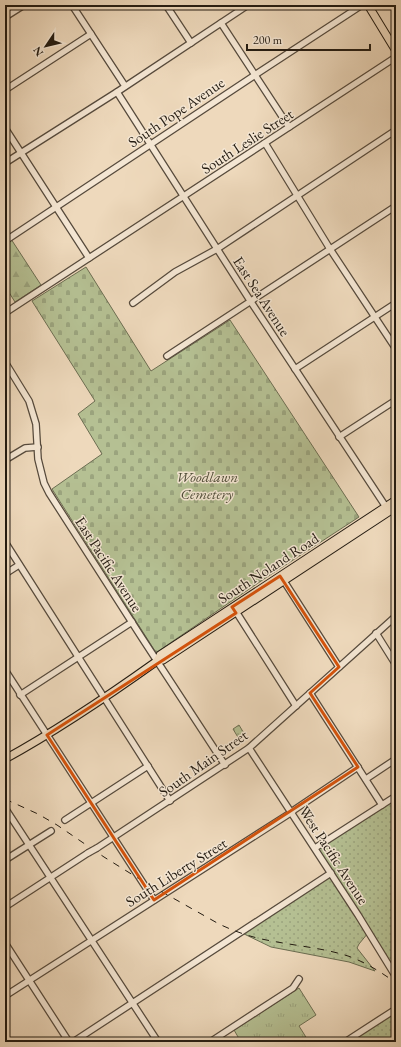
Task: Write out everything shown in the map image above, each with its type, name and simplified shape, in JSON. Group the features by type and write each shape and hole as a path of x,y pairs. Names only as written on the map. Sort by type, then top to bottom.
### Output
{"main road":[{"path":"368,5 396,51"},
{"name":"South Noland Road","path":"5,759 47,735 104,698 157,661 160,655 234,610 387,509 396,500"},
{"name":"South Noland Road","path":"387,509 396,507"}],"street":[{"path":"5,17 24,5"},
{"path":"72,5 125,86"},
{"path":"166,5 191,43"},
{"path":"5,163 117,92 248,5"},
{"name":"South Pope Avenue","path":"5,241 362,5"},
{"path":"221,23 290,127"},
{"path":"5,90 91,34"},
{"name":"South Leslie Street","path":"89,258 396,57"},
{"name":"East Sea Avenue","path":"117,92 251,302 387,509"},
{"path":"5,128 89,258 5,313"},
{"path":"133,304 176,272 217,249 396,130"},
{"path":"265,143 330,249 396,349"},
{"path":"167,356 396,206"},
{"path":"295,369 396,303"},
{"name":"East Pacific Avenue","path":"5,362 29,401 36,424 40,465 44,482 49,493 225,765"},
{"path":"339,437 396,400"},
{"path":"5,460 25,448 38,447"},
{"path":"5,542 170,801"},
{"path":"5,574 19,564"},
{"path":"282,578 339,667"},
{"path":"234,610 296,706"},
{"name":"South Main Street","path":"5,907 170,801 249,748 396,616"},
{"path":"20,695 132,622"},
{"path":"376,633 396,665"},
{"path":"5,670 154,900"},
{"path":"310,693 382,805"},
{"name":"West Pacific Avenue","path":"249,748 292,812 396,977"},
{"path":"366,779 396,759"},
{"path":"65,820 148,766"},
{"name":"South Liberty Street","path":"5,996 358,768"},
{"path":"315,848 396,796"},
{"path":"6,810 158,1042"},
{"path":"5,860 51,831"},
{"path":"73,1042 331,873"},
{"path":"5,943 68,1042"},
{"path":"210,1042 293,988 299,979"},
{"path":"345,1042 396,1008"}],"highlighted area":[{"path":"280,576 339,667 310,693 358,767 154,900 47,735 236,613 232,607"}],"green space":[{"path":"11,239 41,285 15,302 5,286 5,243"},
{"name":"Woodlawn Cemetery","path":"86,267 151,371 230,320 359,517 264,579 157,652 52,489 102,454 78,414 95,401 32,301"},
{"path":"239,725 245,735 239,739 233,729"},
{"path":"396,797 396,977 368,933 357,948 375,971 349,962 271,947 240,932 331,874 315,848"},
{"path":"299,988 316,1015 299,1026 309,1042 241,1042 234,1030"},
{"path":"396,1009 396,1042 345,1042"}],"railway":[{"path":"5,799 38,814 57,825 141,880 219,924 258,938 339,953 361,961 396,983"}]}
